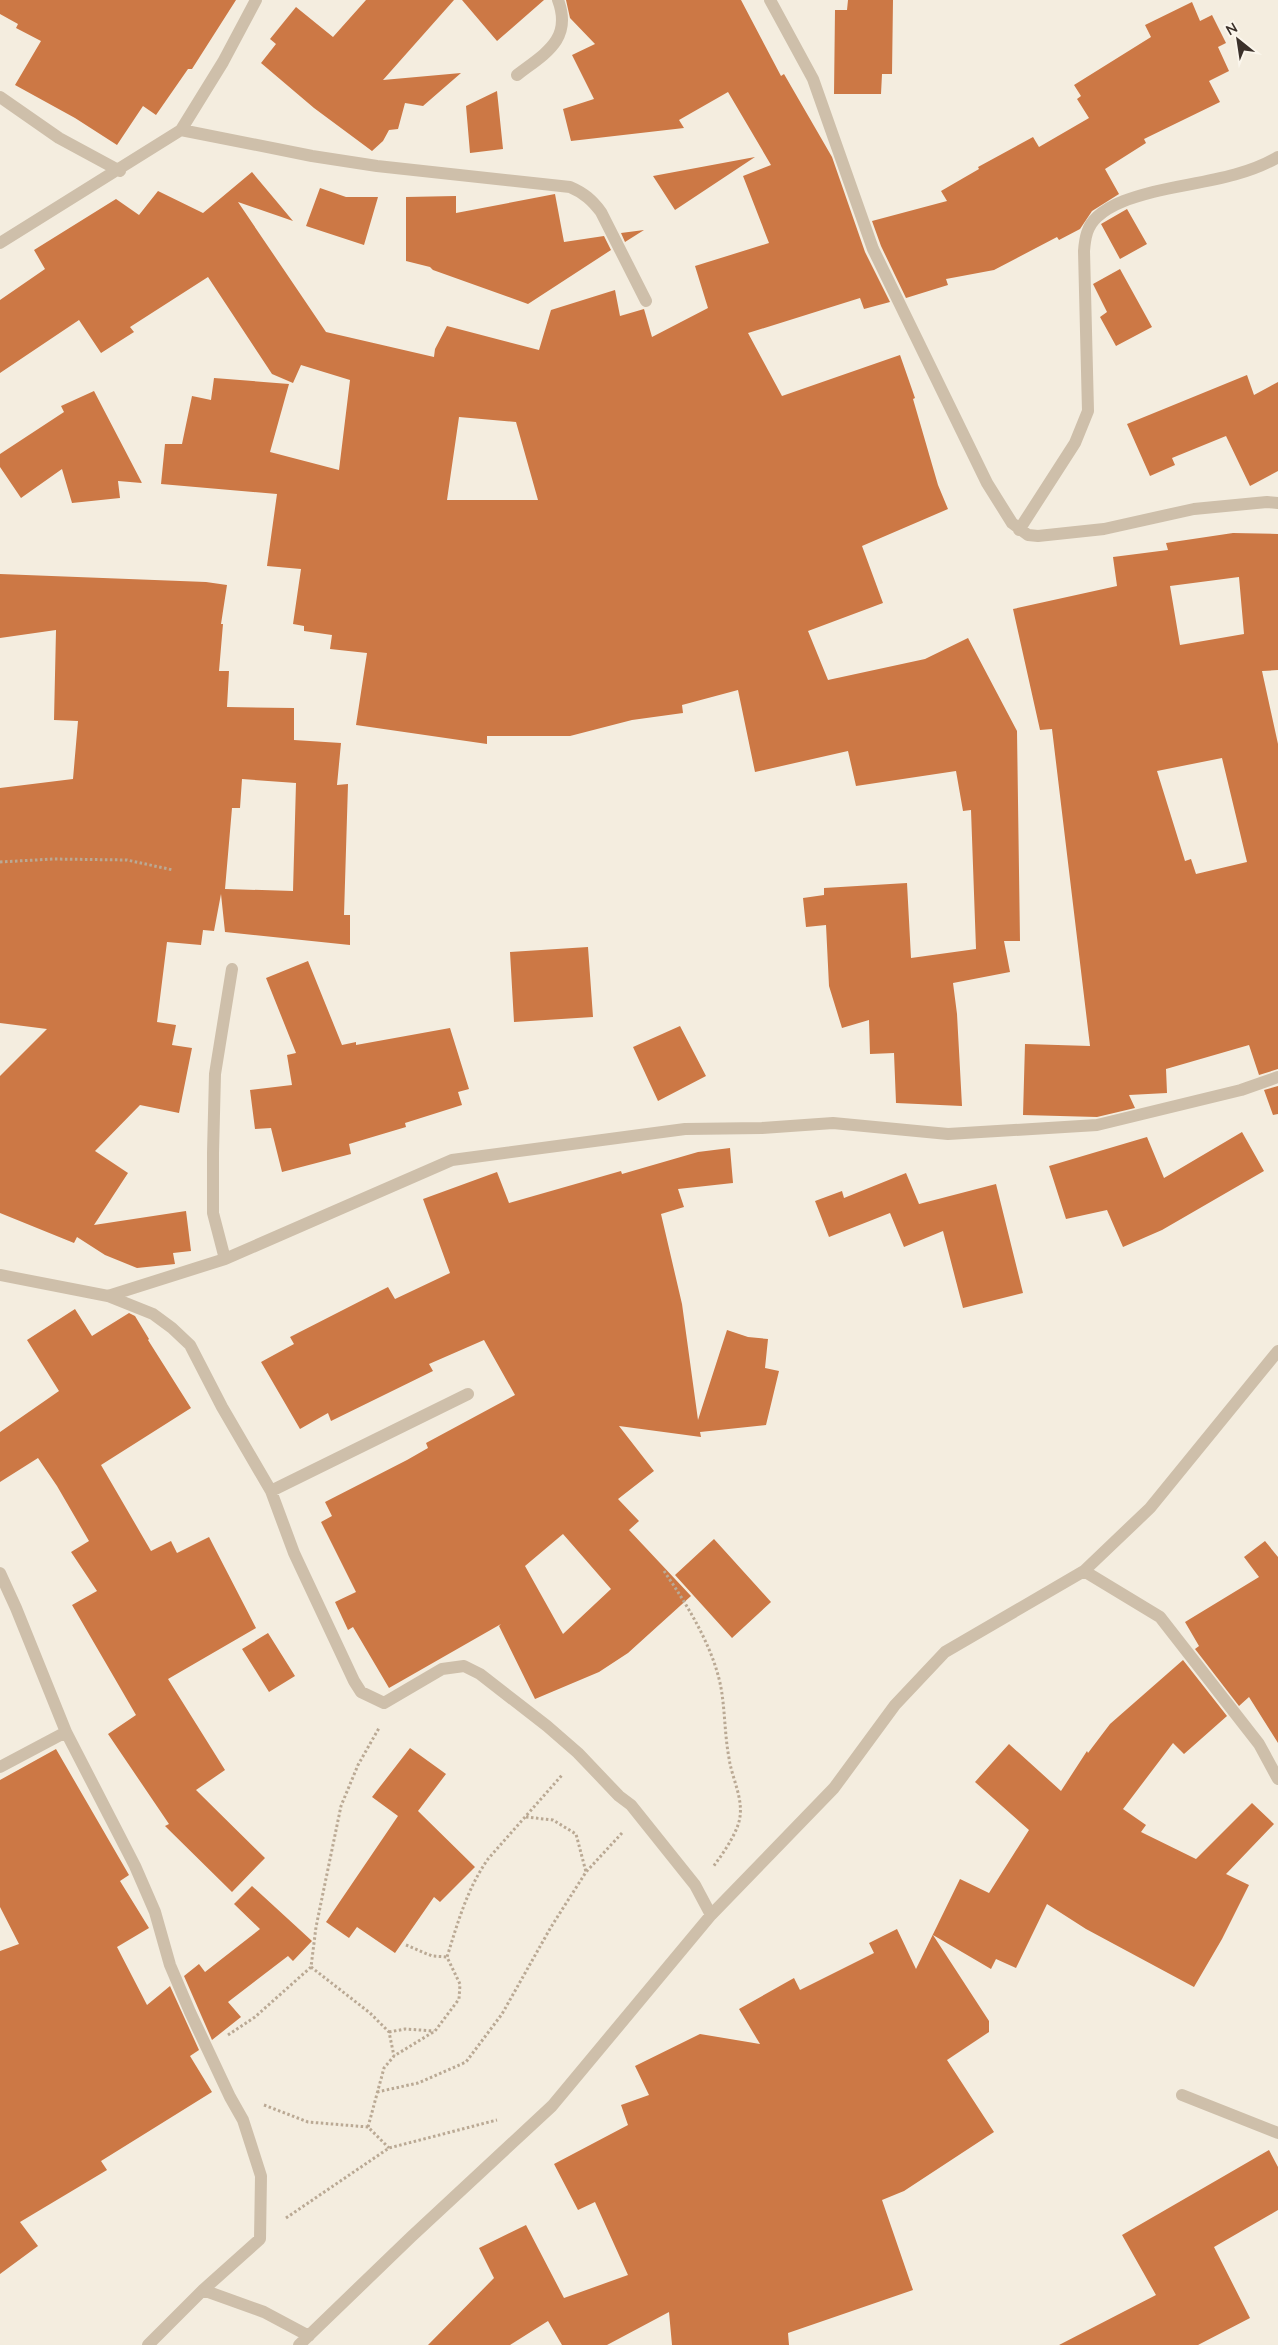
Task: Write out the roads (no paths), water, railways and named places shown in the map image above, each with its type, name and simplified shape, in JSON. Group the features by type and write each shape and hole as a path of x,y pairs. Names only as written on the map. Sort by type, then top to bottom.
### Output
{"street":[{"path":"0,244 120,171 181,130 223,62 256,0"},
{"path":"517,75 551,48 560,36 563,16 558,0"},
{"path":"770,0 813,79 873,249 987,483 1004,513 1019,530 1038,536 1104,529 1194,509 1267,502 1278,504"},
{"path":"0,97 59,138 120,171"},
{"path":"181,130 312,156 377,166 570,187 582,192 592,200 601,212 646,301"},
{"path":"1019,530 1075,443 1088,411 1084,251 1085,238 1092,223 1108,209 1137,196 1244,172 1278,157"},
{"path":"225,1260 213,1214 212,1153 215,1074 232,969"},
{"path":"108,1296 225,1260 452,1160 685,1129 762,1128 833,1123 948,1134 1097,1126 1241,1090 1278,1077"},
{"path":"0,1275 108,1296 153,1314 172,1328 190,1345 222,1407 271,1491 294,1553 354,1681 361,1692 384,1702 442,1669 464,1666 494,1685 578,1753 619,1796 631,1805 695,1885 710,1915"},
{"path":"203,2290 264,2312 304,2341 411,2237 552,2106 710,1915 834,1788 895,1705 945,1652 1084,1572 1150,1508 1278,1351"},
{"path":"271,1491 468,1394"},
{"path":"1084,1572 1160,1617 1259,1744 1278,1779"},
{"path":"0,1573 66,1732 134,1866 154,1912 170,1965 230,2097 243,2120 261,2176 260,2239 203,2290 148,2345"},
{"path":"0,1767 66,1732"},
{"path":"1182,2095 1278,2133"}]}
